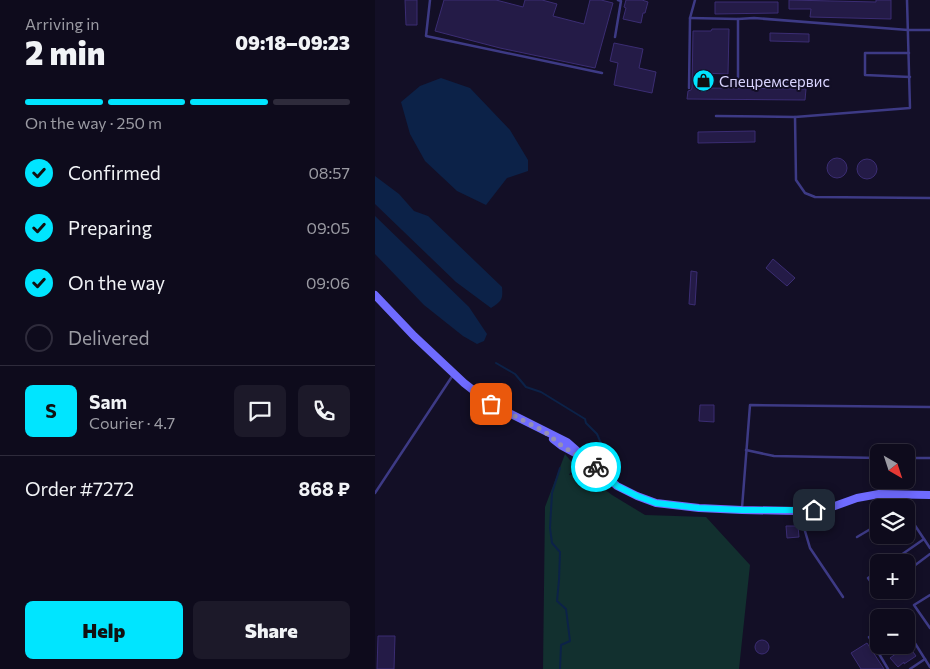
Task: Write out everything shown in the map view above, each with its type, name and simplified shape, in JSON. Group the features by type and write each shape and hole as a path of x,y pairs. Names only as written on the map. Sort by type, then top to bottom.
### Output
{"street":[{"path":"375,295 454,374 491,404 567,442 617,486 656,503 720,509 797,511 832,507 857,498 879,494 930,495"}],"lane":[{"path":"431,0 426,36 602,73"},
{"path":"615,36 621,1 618,0"},
{"path":"689,88 690,18 695,0"},
{"path":"717,116 795,117 911,108 907,0"},
{"path":"690,18 753,18 930,30"},
{"path":"738,19 738,81 811,82"},
{"path":"909,53 865,53 865,75 909,77"},
{"path":"795,117 796,180 805,193 815,198 930,198"},
{"path":"375,493 454,374"},
{"path":"742,510 750,405 930,407"},
{"path":"746,450 774,456 870,458"},
{"path":"915,458 930,458"},
{"path":"892,499 893,494"},
{"path":"907,494 907,512 930,548"},
{"path":"797,511 802,521 809,548 843,597"},
{"path":"857,536 870,529"},
{"path":"903,554 924,540"},
{"path":"915,565 930,554"},
{"path":"930,595 914,606 930,628"},
{"path":"869,637 888,669"},
{"path":"915,644 930,667"},
{"path":"910,669 925,659"}],"green space":[{"path":"565,454 574,465 569,475 583,473 612,495 645,515 706,517 750,565 739,669 543,669 545,507"}],"water":[{"path":"441,78 470,88 510,130 528,160 528,171 507,178 486,205 457,191 425,161 410,134 401,102 420,86"},
{"path":"375,176 399,194 414,211 428,216 502,287 500,301 491,308 456,282 375,204"},
{"path":"375,216 469,307 487,334 484,341 477,344 463,336 424,305 375,254"}],"building":[{"path":"405,0 417,0 417,25 406,25"},
{"path":"444,0 496,0 523,7 525,0 542,0 557,4 553,16 584,24 590,0 613,3 595,68 500,48 435,31"},
{"path":"626,0 648,2 641,23 623,19"},
{"path":"789,0 876,2 876,0 891,0 891,19 810,17 811,9 789,9"},
{"path":"715,2 778,2 778,13 715,14"},
{"path":"712,29 729,29 728,74 702,73 702,88 806,89 805,100 687,99 688,91 692,88 693,31 711,31"},
{"path":"770,33 809,34 809,42 770,41"},
{"path":"614,43 643,49 639,68 656,72 652,93 614,85 618,63 610,61"},
{"path":"755,131 755,142 698,143 698,132"},
{"path":"837,158 844,161 847,168 844,175 837,178 830,175 827,168 830,161"},
{"path":"867,159 874,162 877,169 874,176 867,179 860,176 857,169 860,162"},
{"path":"773,259 795,278 787,286 766,268"},
{"path":"691,271 697,272 695,305 689,304"},
{"path":"700,405 714,405 714,422 699,421"},
{"path":"786,526 798,526 799,537 787,538"},
{"path":"378,636 395,636 394,669 377,669"},
{"path":"762,640 767,642 769,647 767,652 762,654 757,652 755,647 757,642"},
{"path":"867,643 870,648 870,654 874,654 884,669 861,669 851,653"},
{"path":"896,654 915,654 916,656 898,667 890,658"}],"waterway":[{"path":"496,363 515,374 526,387 541,392 585,419 586,423 597,434 603,448"},
{"path":"560,468 552,493 550,528 552,543 560,552 557,601 566,609 570,641 561,645 560,669"}],"way so far":[{"path":"491,404 544,431 562,446 596,467"}],"place":[{"name":"Спецремсервис","path":"703,81"}],"route":[{"path":"596,467 617,486 656,503 742,510 814,510"}]}
